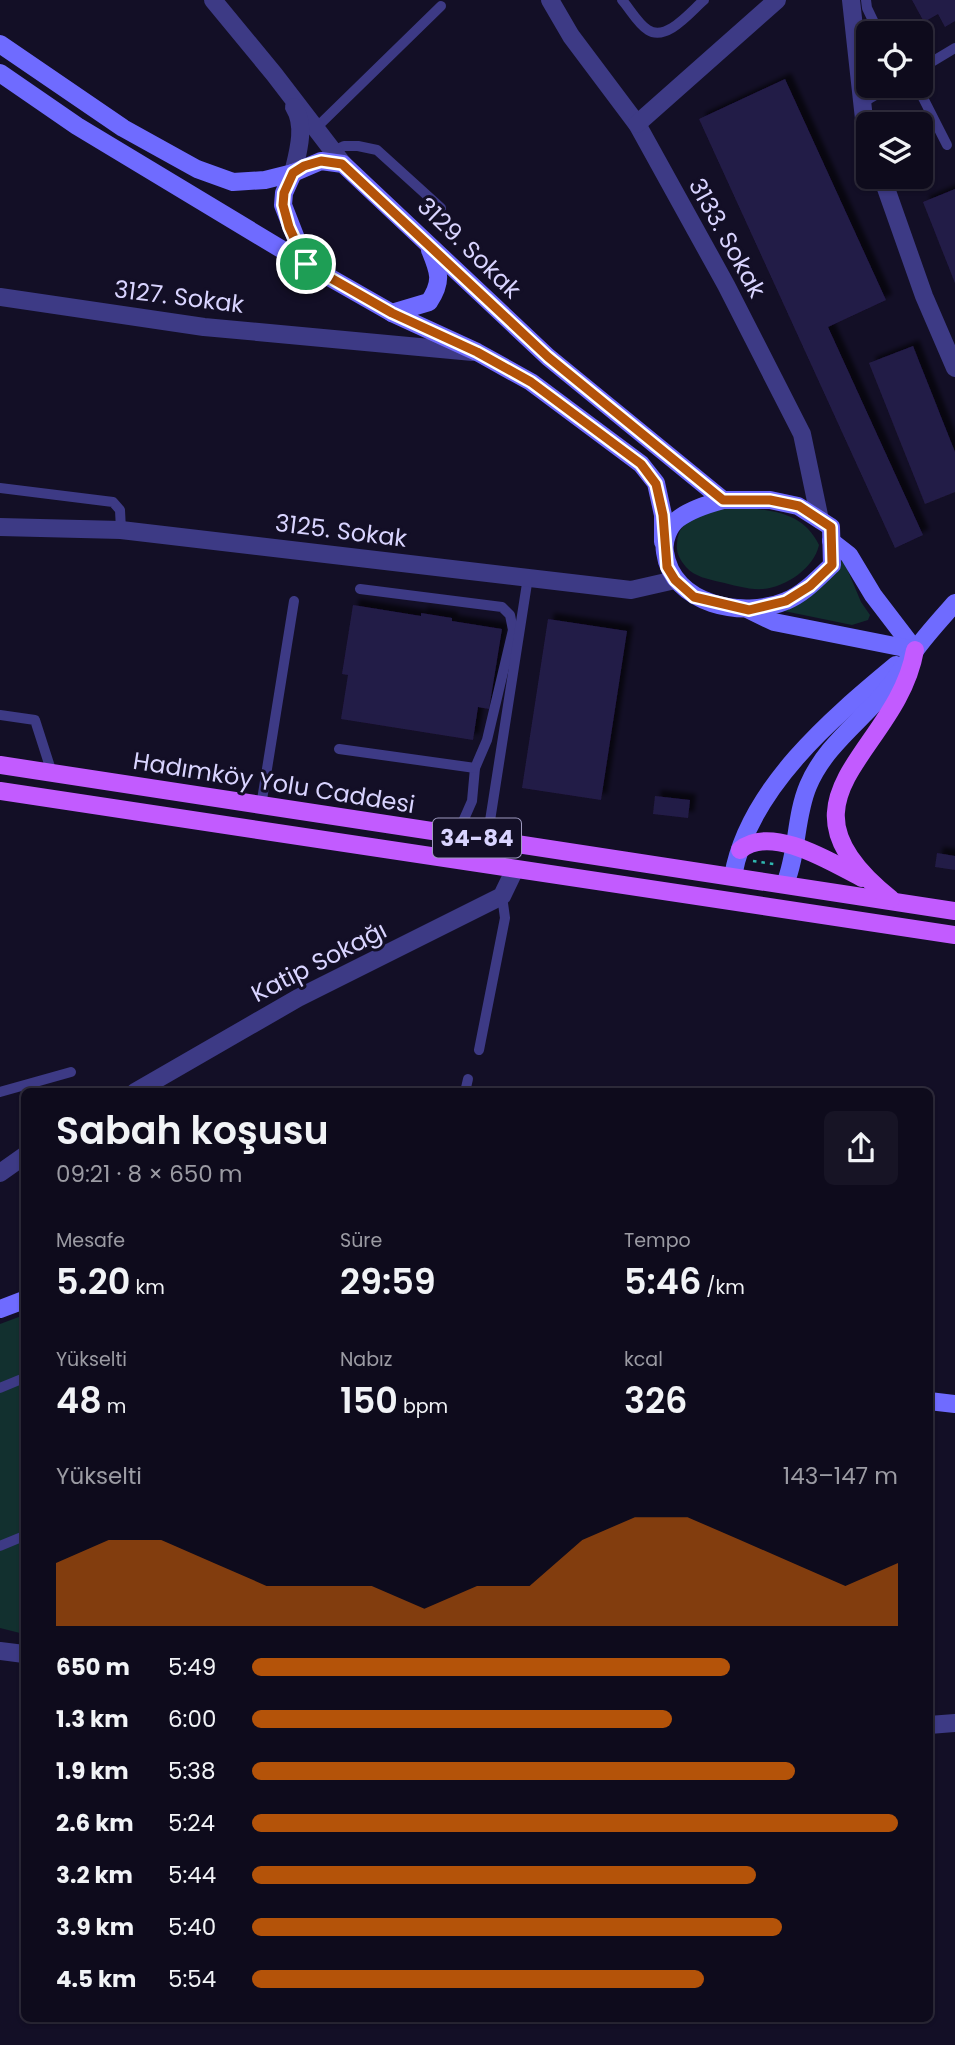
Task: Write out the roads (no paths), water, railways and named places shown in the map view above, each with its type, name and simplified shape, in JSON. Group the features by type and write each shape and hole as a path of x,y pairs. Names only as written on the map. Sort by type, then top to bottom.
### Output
{"main road":[{"path":"868,881 837,834 837,802 850,771 904,687 915,650"},
{"name":"Hadımköy Yolu Caddesi","path":"0,765 955,911"},
{"name":"Hadımköy Yolu Caddesi","path":"0,791 955,935"},
{"path":"741,855 754,841 764,840 795,847 868,881 894,901"},
{"path":"733,876 732,891 735,902"},
{"path":"755,905 770,900 785,884"}],"street":[{"name":"3129. Sokak","path":"213,0 337,157 548,357 723,500"},
{"name":"3133. Sokak","path":"550,0 570,36 637,124 726,285 802,434 820,520"},
{"path":"637,124 777,0"},
{"path":"851,0 864,112"},
{"path":"0,44 123,128 197,169 233,181 265,180 337,157"},
{"path":"0,73 87,132 306,264 392,313 477,352 531,382 641,464 656,484 663,515 666,565 675,580 694,597 749,610 774,622 915,650"},
{"path":"274,74 299,115 300,144 293,173 284,193 283,205 289,227 306,264"},
{"path":"886,189 924,296 955,368"},
{"path":"392,313 429,302 436,292 439,274 428,244"},
{"name":"3127. Sokak","path":"0,298 204,327 477,352"},
{"path":"663,542 677,519 699,507 723,500 770,500 799,506 831,527 832,565 810,586 786,601 749,610"},
{"name":"3125. Sokak","path":"0,527 121,530 631,590 675,580"},
{"path":"831,541 849,555 873,595 915,650"},
{"path":"785,884 795,847 801,808 809,784 819,766 842,736 888,688 915,650 955,603"},
{"path":"733,876 766,798 795,760 822,730 861,694 915,650"},
{"path":"502,896 515,869"},
{"name":"Katip Sokağı","path":"142,1088 298,998 502,896"},
{"path":"0,1173 21,1158"},
{"path":"0,1309 21,1301"},
{"path":"933,1401 955,1404"},
{"path":"0,1651 21,1654"},
{"path":"933,1725 955,1723"}],"lane":[{"path":"622,0 648,30 658,33 668,31 704,0"},
{"path":"866,0 873,21"},
{"path":"316,128 441,6"},
{"path":"933,61 955,48"},
{"path":"862,103 871,98"},
{"path":"923,98 947,145"},
{"path":"337,157 344,146 376,150 441,208"},
{"path":"0,488 113,502 120,510 121,530"},
{"path":"487,840 528,577"},
{"path":"360,589 502,607 510,615 513,630 487,740 475,768 472,800 457,835"},
{"path":"261,806 293,601"},
{"path":"0,715 35,720 52,773"},
{"path":"339,749 475,768"},
{"path":"478,1050 505,918 502,896"},
{"path":"0,1093 71,1072"},
{"path":"466,1088 468,1079"},
{"path":"0,1388 21,1379"},
{"path":"0,1546 21,1537"}]}
